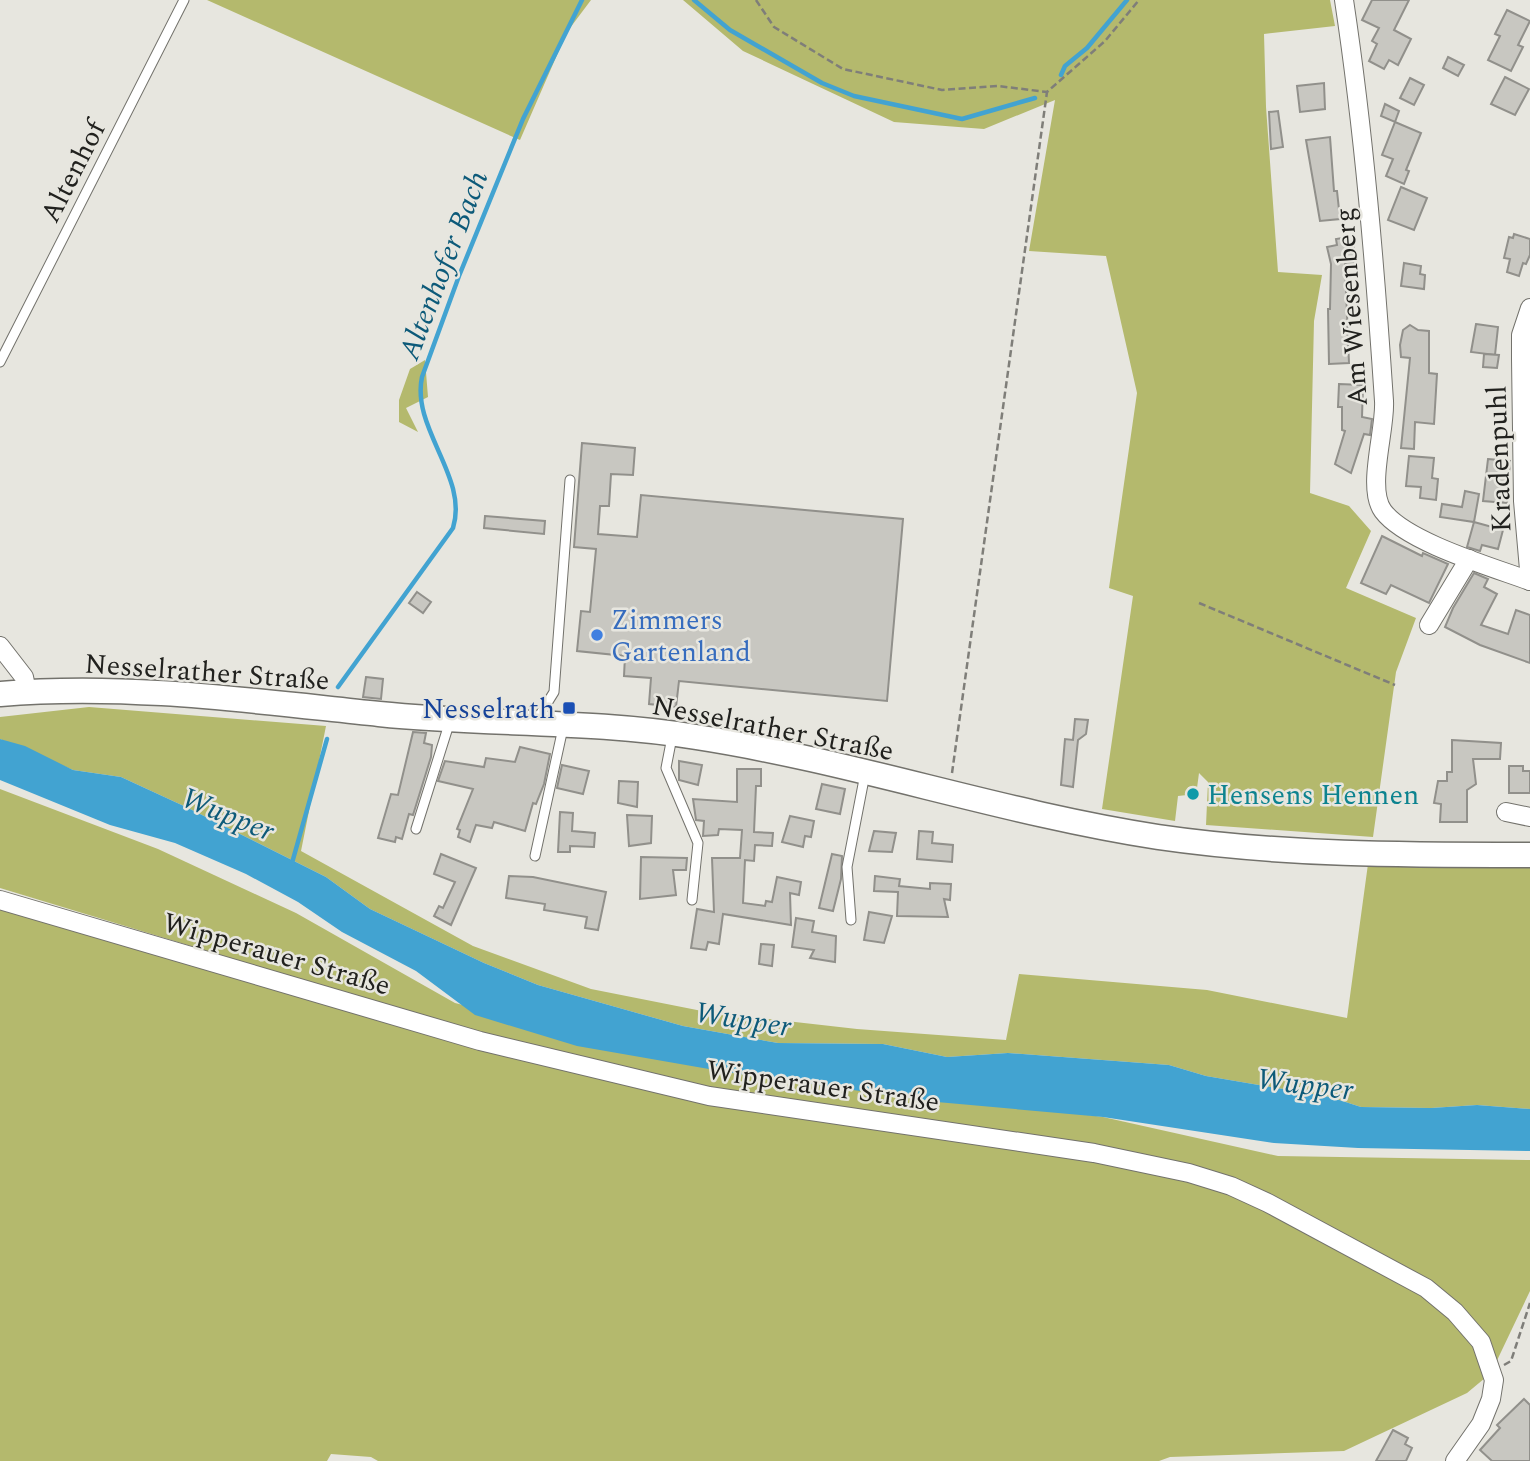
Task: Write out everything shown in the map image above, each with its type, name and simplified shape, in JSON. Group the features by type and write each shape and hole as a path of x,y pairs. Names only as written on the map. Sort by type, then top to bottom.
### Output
{"main road":[{"name":"Nesselrather Straße","path":"1,694 25,684 196,695 450,721 564,723 672,734 1091,824 1233,846 1376,853 1530,855"}],"street":[{"name":"Am Wiesenberg","path":"1344,0 1366,148 1384,410 1376,485 1381,509 1399,527 1469,559 1530,581"},
{"name":"Kradenpuhl","path":"1530,308 1526,336 1523,501 1530,581"},
{"path":"1429,625 1469,559"},
{"path":"0,646 25,684"},
{"path":"1506,812 1530,817"},
{"name":"Wipperauer Straße","path":"0,900 480,1041 647,1083 709,1096 1094,1153 1189,1173 1231,1186 1305,1222 1426,1289 1455,1312 1481,1342 1492,1372 1493,1389 1488,1408 1455,1461"}],"lane":[{"name":"Altenhof","path":"0,362 184,0"},
{"path":"535,722 554,692 569,480"},
{"path":"416,829 450,721"},
{"path":"535,856 564,723"},
{"path":"672,734 666,768 698,843 692,900"},
{"path":"851,920 847,867 865,774"}],"path":[{"path":"755,0 774,27 842,69 942,90 998,86 1047,92"},
{"path":"951,781 1047,92 1105,40 1139,0"},
{"path":"1199,603 1395,685"},
{"path":"1492,1372 1511,1361 1530,1303"}],"green space":[{"path":"207,0 591,0 567,32 520,140"},
{"path":"683,0 1330,0 1335,26 1264,34 1266,107 1278,272 1322,275 1314,321 1310,493 1349,506 1371,531 1346,588 1416,618 1396,672 1373,837 1206,825 1208,782 1199,773 1197,788 1188,787 1187,795 1178,796 1175,821 1102,809 1133,596 1109,588 1137,393 1106,256 1029,251 1055,100 984,129 894,122 743,51"},
{"path":"425,360 428,397 406,408 418,432 399,422 399,400 410,369"},
{"path":"89,707 326,726 301,851 473,946 591,989 707,1012 857,1029 1006,1040 1019,974 1207,990 1347,1018 1368,864 1530,864 1530,1109 1477,1105 1431,1108 1361,1107 1330,1097 1206,1076 1169,1065 1008,1053 947,1057 883,1044 778,1043 683,1026 538,985 484,963 370,909 326,877 186,807 121,777 73,770 0,739 0,717"},
{"path":"0,789 158,849 296,913 455,1003 675,1058 1103,1117 1278,1156 1530,1160 1530,1291 1491,1373 1467,1393 1344,1451 1170,1457 1159,1461 378,1461 371,1457 331,1454 327,1461 0,1461 0,907 339,1009 349,994 0,888"}],"water":[{"path":"0,739 25,746 73,770 121,777 186,807 326,877 370,909 484,963 538,985 683,1026 778,1043 883,1044 947,1057 1008,1053 1169,1065 1206,1076 1330,1097 1361,1107 1431,1108 1477,1105 1530,1109 1530,1151 1358,1148 1274,1143 1103,1117 937,1102 726,1072 577,1046 475,1015 416,971 342,932 298,902 246,874 175,843 110,825 0,780"}],"building":[{"path":"1372,0 1409,0 1394,30 1411,39 1398,65 1389,60 1384,69 1369,61 1377,44 1372,41 1379,28 1362,20"},
{"path":"1507,10 1530,21 1518,45 1523,47 1511,71 1488,60 1500,36 1495,34"},
{"path":"1448,57 1464,65 1458,76 1443,68"},
{"path":"1505,77 1529,89 1515,115 1491,104"},
{"path":"1410,78 1424,85 1414,105 1400,98"},
{"path":"1324,83 1325,109 1300,112 1297,86"},
{"path":"1385,104 1399,111 1395,122 1381,116"},
{"path":"1278,111 1283,147 1271,149 1269,112"},
{"path":"1395,122 1421,133 1406,170 1409,171 1404,184 1386,176 1393,159 1382,155"},
{"path":"1330,137 1334,191 1337,191 1340,219 1320,221 1306,140"},
{"path":"1401,187 1427,198 1414,230 1388,220"},
{"path":"1514,234 1530,239 1530,255 1526,264 1523,263 1519,276 1507,272 1510,259 1504,258 1509,237 1513,238"},
{"path":"1349,237 1350,244 1353,243 1356,262 1345,264 1349,363 1329,364 1331,264 1327,247 1337,245 1336,239"},
{"path":"1404,263 1421,266 1420,274 1425,275 1424,289 1401,286"},
{"path":"1476,324 1498,327 1495,355 1471,352"},
{"path":"1410,325 1418,330 1429,331 1429,373 1437,374 1434,424 1415,422 1414,449 1401,448 1410,358 1401,357 1400,345 1403,330"},
{"path":"1484,354 1499,355 1497,368 1483,367"},
{"path":"1339,384 1363,385 1362,417 1372,419 1370,435 1364,434 1351,473 1335,464 1345,431 1342,430 1342,407 1338,407"},
{"path":"582,443 635,448 633,475 611,474 609,506 600,506 598,534 637,537 641,495 903,519 887,701 679,681 676,707 649,704 651,678 624,676 625,656 577,651 581,611 590,612 596,549 574,547"},
{"path":"1409,456 1434,458 1432,478 1438,479 1436,500 1420,498 1421,487 1406,486"},
{"path":"1488,459 1510,461 1507,503 1483,501"},
{"path":"1465,491 1479,494 1474,522 1440,517 1442,504 1462,507"},
{"path":"485,516 545,521 544,534 484,528"},
{"path":"1474,522 1503,530 1498,549 1482,545 1480,551 1467,547"},
{"path":"1382,536 1422,556 1423,553 1448,564 1429,603 1391,585 1386,594 1361,583"},
{"path":"1474,573 1488,579 1484,587 1497,594 1481,625 1508,634 1516,610 1530,615 1530,663 1480,645 1445,627"},
{"path":"417,592 431,602 423,613 409,603"},
{"path":"366,677 383,679 381,699 363,697"},
{"path":"1075,719 1088,720 1086,734 1078,740 1073,787 1061,785 1065,739 1073,740"},
{"path":"413,732 426,733 424,743 432,745 431,757 413,815 409,814 402,839 396,837 395,842 378,838 391,794 398,795"},
{"path":"1452,740 1501,743 1500,759 1473,759 1476,784 1467,790 1467,822 1440,822 1441,804 1434,803 1438,781 1447,781 1447,772 1452,772"},
{"path":"520,747 550,754 544,784 536,804 533,803 525,831 494,822 492,828 476,825 470,842 458,837 460,830 457,829 473,789 438,781 445,761 484,767 486,758 515,762"},
{"path":"679,761 702,765 698,785 679,780"},
{"path":"562,765 589,771 583,794 557,788"},
{"path":"1509,766 1523,766 1523,771 1530,771 1530,793 1509,793"},
{"path":"737,769 761,769 761,786 756,786 754,832 773,833 772,846 755,845 754,861 745,860 743,903 765,906 766,901 772,902 777,877 801,882 799,895 790,893 791,925 723,914 719,944 708,942 706,950 691,948 697,909 714,912 712,858 740,858 742,830 719,829 718,835 703,836 704,821 696,820 693,799 737,802"},
{"path":"619,781 638,782 637,807 618,803"},
{"path":"822,784 845,789 840,814 816,809"},
{"path":"560,812 573,813 572,831 595,833 594,847 570,846 570,852 558,852"},
{"path":"627,815 652,816 651,843 629,846"},
{"path":"790,816 814,821 811,837 805,836 803,847 782,842"},
{"path":"874,831 896,833 892,852 869,851"},
{"path":"919,831 933,832 932,843 953,845 952,862 917,859"},
{"path":"441,854 476,868 451,925 434,916 439,906 443,908 455,882 434,874"},
{"path":"832,854 842,856 841,879 833,911 819,908"},
{"path":"641,857 687,858 686,870 673,870 676,895 640,899"},
{"path":"509,876 533,877 606,892 598,930 585,928 587,917 544,910 545,904 506,898"},
{"path":"875,876 900,879 899,886 930,889 930,883 951,884 950,900 944,899 948,917 897,916 898,892 874,891"},
{"path":"869,912 892,916 884,943 864,940"},
{"path":"796,918 814,921 812,932 836,936 835,962 810,958 814,950 792,947"},
{"path":"761,944 774,945 772,966 759,964"},
{"path":"1524,1399 1530,1405 1530,1461 1492,1461 1480,1450 1500,1428 1497,1425"},
{"path":"1393,1430 1408,1438 1405,1444 1412,1448 1406,1461 1376,1461"}],"waterway":[{"name":"Altenhofer Bach","path":"338,687 453,528 456,509 453,490 424,415 422,377 459,276 523,119 582,0"},
{"path":"694,0 730,30 822,83 854,96 962,119 1035,98"},
{"path":"1061,75 1065,66 1087,48 1127,0"},
{"name":"Altenhofer Bach","path":"292,863 327,739"}],"place":[{"name":"Zimmers Gartenland","path":"597,635"},
{"name":"Nesselrath","path":"569,708"},
{"name":"Hensens Hennen","path":"1193,794"}],"water label":[{"name":"Wupper","path":"228,814"},
{"name":"Wupper","path":"743,1019"},
{"name":"Wupper","path":"1305,1084"}]}
